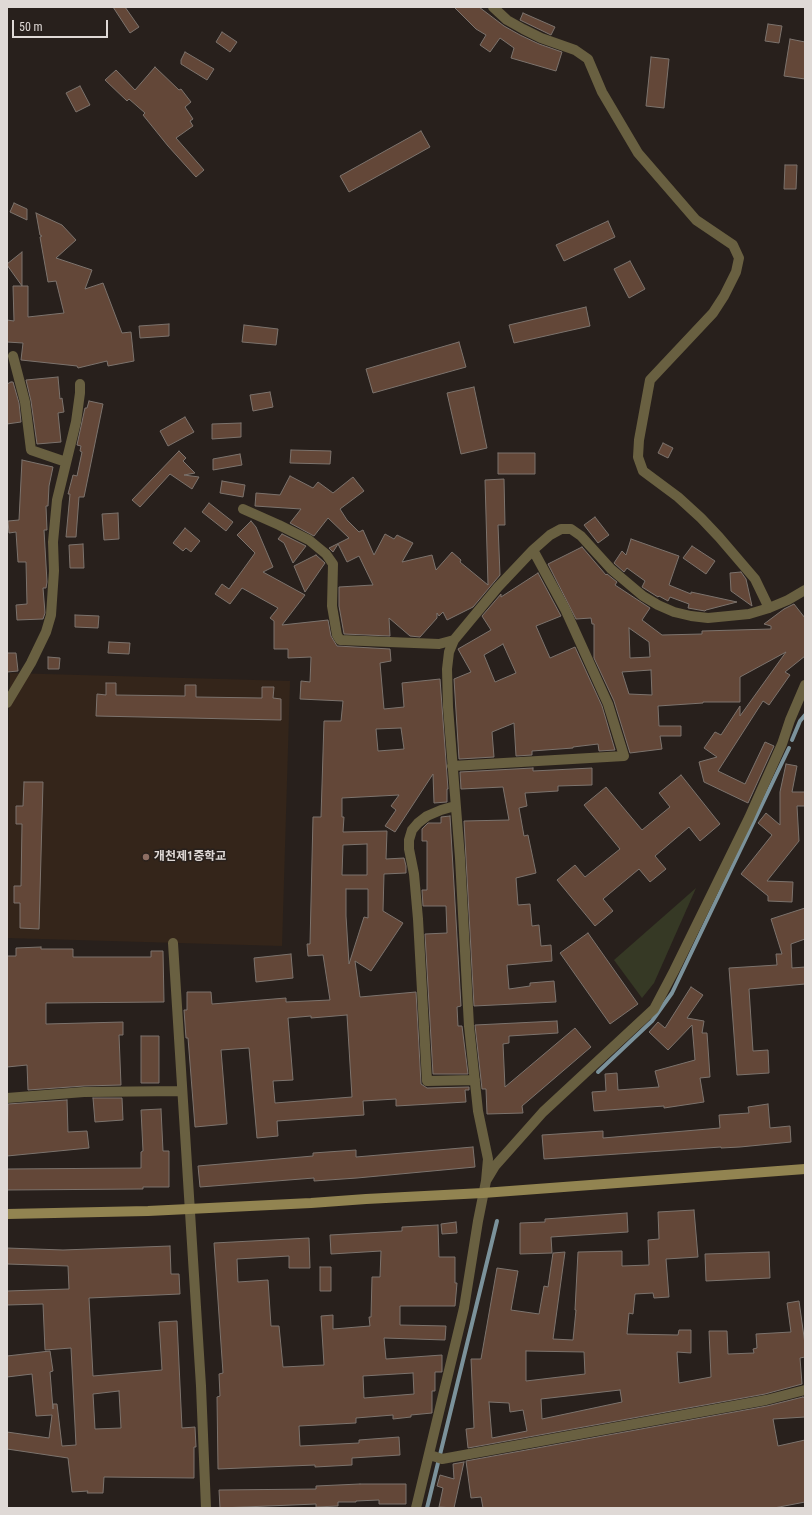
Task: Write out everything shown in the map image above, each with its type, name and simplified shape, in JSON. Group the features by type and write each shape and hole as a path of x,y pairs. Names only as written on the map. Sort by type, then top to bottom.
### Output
{"main road":[{"path":"7,1214 190,1209 483,1193 805,1169"}],"street":[{"path":"493,7 507,20 523,29 541,38 575,50 588,59 602,92 638,153 696,220 733,245 739,258 736,272 724,296 713,313 650,380 639,440 638,457 643,471 701,518 755,579 769,608"},
{"path":"13,356 24,402 31,450 66,462"},
{"path":"7,703 31,662 46,632 51,615 54,571 54,522 57,500 76,422 80,384"},
{"path":"243,509 309,540 326,554 333,564 332,606 337,634 340,640 438,644 454,640"},
{"path":"416,1508 430,1455 464,1308 486,1181 488,1159 478,1111 469,1026 460,858 447,692 449,652 454,640 498,587 533,550 550,535 561,529 571,529 581,536 627,584 658,605 674,612 708,618 749,614 788,600 805,590"},
{"path":"452,766 624,756 608,704 565,609 533,550"},
{"path":"486,1181 495,1166 542,1112 654,1009 750,818 782,744 790,720 805,685"},
{"path":"455,806 427,816 418,823 412,830 409,840 409,849 414,874 418,919 427,1081 475,1080"},
{"path":"173,943 201,1394 206,1508"},
{"path":"7,1098 84,1092 182,1091"},
{"path":"430,1455 442,1459 766,1400 805,1390"}],"shaded area":[{"name":"개천제1중학교","path":"10,673 290,681 282,946 7,938 7,776"}],"green space":[{"path":"696,888 654,983 642,998 614,960"}],"building":[{"path":"113,7 125,7 139,27 130,33"},
{"path":"454,7 479,7 504,26 520,35 539,44 562,52 556,71 511,58 514,48 500,38 490,52 480,45 486,35 476,29"},
{"path":"523,13 555,27 551,35 520,20"},
{"path":"768,24 782,26 779,43 765,41"},
{"path":"222,32 237,42 230,52 216,42"},
{"path":"790,39 805,42 805,79 784,76"},
{"path":"185,52 214,69 207,80 181,64 181,60"},
{"path":"651,57 669,59 664,108 646,106"},
{"path":"155,67 179,90 181,89 191,102 185,107 193,119 190,121 193,126 176,138 204,170 196,177 143,115 145,113 129,99 127,101 105,80 116,70 135,90"},
{"path":"80,86 90,105 76,112 66,93"},
{"path":"421,131 430,147 349,192 340,176"},
{"path":"785,165 797,165 796,189 784,189"},
{"path":"14,203 27,209 27,220 10,212"},
{"path":"36,213 62,225 76,240 56,258 92,270 85,289 103,283 122,333 131,332 134,361 108,366 107,361 78,368 77,366 21,360 23,343 7,342 7,320 14,321 13,286 28,286 28,317 64,313 56,281 48,282 40,237 42,236 40,235"},
{"path":"608,221 615,237 564,261 556,245"},
{"path":"22,252 22,286 7,264"},
{"path":"630,261 645,289 629,298 614,269"},
{"path":"586,307 590,326 514,343 509,325"},
{"path":"169,324 169,336 140,338 139,326"},
{"path":"244,325 278,329 276,345 242,342"},
{"path":"459,342 466,367 373,393 366,369"},
{"path":"58,377 60,399 62,398 64,412 58,413 61,442 37,444 31,401 26,380"},
{"path":"13,382 19,403 21,422 7,424 7,384"},
{"path":"474,387 487,448 461,454 447,393"},
{"path":"270,392 273,407 253,411 250,395"},
{"path":"89,401 103,404 84,497 79,497 76,537 66,537 70,494 68,494 73,475 77,476 82,452 80,451 81,446 77,445 85,408 87,408"},
{"path":"185,417 194,432 168,446 160,431"},
{"path":"241,423 241,437 212,439 212,424"},
{"path":"663,443 673,448 668,458 658,453"},
{"path":"291,450 331,451 330,464 290,463"},
{"path":"179,451 186,458 183,461 195,473 184,475 199,477 192,489 170,474 140,507 132,500"},
{"path":"498,453 535,453 535,474 498,474"},
{"path":"240,454 242,465 213,470 213,459"},
{"path":"22,460 53,467 49,486 48,506 46,506 47,530 44,530 47,582 46,588 43,588 45,613 43,619 17,620 16,605 27,604 26,562 18,562 16,532 9,533 8,521 19,520"},
{"path":"290,476 313,488 318,482 333,493 353,477 364,491 340,509 347,520 359,532 363,530 374,555 385,534 394,539 397,535 413,543 402,562 432,555 436,570 452,552 461,560 460,562 488,585 485,480 504,479 505,525 498,525 500,575 473,607 447,620 443,612 439,616 437,613 437,618 420,637 410,636 389,618 390,636 344,634 339,606 339,587 373,585 359,556 347,562 338,544 333,552 329,548 349,538 328,518 314,536 290,523 301,509 255,506 256,493 280,495"},
{"path":"222,481 245,485 243,497 220,493"},
{"path":"209,503 233,522 226,531 202,512"},
{"path":"118,513 119,539 104,540 102,514"},
{"path":"595,517 609,535 598,543 584,525"},
{"path":"251,521 256,527 273,567 263,572 305,595 282,625 328,620 331,636 337,646 390,649 391,661 380,663 384,709 404,707 402,683 440,679 448,789 447,802 434,803 433,774 395,832 385,826 396,810 391,806 399,795 342,798 342,817 344,817 343,832 387,831 386,859 404,858 406,866 406,873 384,874 383,911 403,923 371,971 355,961 360,997 416,992 421,1084 427,1088 469,1087 469,1090 465,1090 466,1102 396,1106 396,1099 363,1101 364,1115 277,1121 278,1136 257,1138 249,1048 221,1050 227,1124 195,1127 188,1038 186,1038 184,1010 187,1010 187,992 211,992 212,1004 286,998 286,1002 330,1000 323,955 308,956 307,944 310,944 313,817 321,817 324,721 341,721 343,701 300,699 301,681 310,682 311,657 288,658 288,649 274,649 274,621 270,618 278,608 242,588 230,604 215,594 222,584 229,589 255,553 237,535","holes":["401,728 404,749 378,751 376,729","367,844 367,875 342,875 343,845","346,889 368,889 368,918 364,917 349,964","347,1015 352,1097 275,1103 273,1081 293,1080 288,1018 311,1016 311,1018"]},
{"path":"185,528 200,541 191,552 186,548 183,551 173,543"},
{"path":"282,534 306,546 293,563 284,543 278,539"},
{"path":"631,539 679,556 669,585 691,594 691,592 737,602 705,611 688,608 689,604 670,597 668,601 659,596 658,597 642,587 645,581 627,568 624,572 614,563 622,551 626,555"},
{"path":"83,544 84,568 70,568 69,545"},
{"path":"692,546 715,561 706,574 683,558"},
{"path":"582,547 606,575 607,574 617,582 615,585 650,608 642,620 662,635 702,634 702,631 771,629 771,626 764,624 784,609 794,604 805,618 805,656 785,672 790,675 769,705 763,701 718,771 745,784 765,742 774,746 748,803 704,782 699,762 717,757 704,748 715,732 721,735 740,706 740,716 786,652 740,677 740,702 703,702 658,706 659,726 681,726 681,736 660,736 662,749 630,753 614,701 594,658 594,624 592,624 591,618 576,619 548,564","holes":["629,628 649,642 650,657 630,658","651,670 652,695 629,694 622,672"]},
{"path":"316,555 325,563 305,592 294,566"},
{"path":"741,572 746,579 752,606 731,591 730,573"},
{"path":"538,573 561,616 536,626 550,658 575,647 602,706 615,750 599,751 598,744 573,748 532,751 532,755 516,756 514,723 492,732 494,757 459,759 454,679 471,672 458,649 491,630 482,616 501,594 501,597","holes":["503,644 516,673 495,682 484,655"]},
{"path":"75,615 99,616 98,628 75,627"},
{"path":"109,642 130,643 129,654 108,653"},
{"path":"7,653 16,653 18,671 7,672"},
{"path":"48,657 60,658 59,669 48,669"},
{"path":"106,683 116,683 116,695 185,696 185,685 196,685 196,697 262,698 262,687 274,687 273,698 281,699 281,720 96,716 97,694 106,695"},
{"path":"786,764 797,766 792,792 805,792 805,806 797,806 799,841 767,881 793,882 792,902 768,901 768,896 741,874 772,835 758,823 766,813 780,825 780,792"},
{"path":"533,768 533,771 592,768 592,785 558,786 558,791 525,793 527,806 519,808 524,836 528,835 536,873 516,878 518,905 530,904 532,926 539,925 541,946 551,945 552,961 507,965 509,989 530,986 530,983 554,981 556,1002 474,1006 464,821 509,820 503,787 461,789 460,772"},
{"path":"681,775 720,824 700,841 689,827 655,856 666,869 650,882 639,869 603,899 613,911 595,926 557,880 575,865 585,877 620,849 584,805 606,787 642,830 670,807 659,793"},
{"path":"24,782 43,782 39,929 20,928 20,903 14,903 14,886 21,886 22,824 16,824 16,806 23,806"},
{"path":"450,816 461,1006 457,1007 458,1026 462,1026 468,1074 433,1074 425,934 447,933 446,906 423,906 422,890 427,890 427,841 422,841 422,829 428,823 441,823 441,817"},
{"path":"805,908 805,939 791,944 792,968 805,967 805,984 749,989 753,1051 768,1050 769,1073 737,1075 729,968 777,965 776,954 782,954 771,919"},
{"path":"588,933 638,1004 610,1024 560,953"},
{"path":"41,947 41,949 73,949 73,957 151,957 151,951 163,951 164,1002 46,1003 46,1024 123,1022 123,1035 119,1035 121,1085 28,1090 27,1065 7,1067 7,956 16,956 16,948"},
{"path":"291,954 293,978 256,982 254,958"},
{"path":"691,987 703,995 687,1018 704,1021 702,1033 707,1033 710,1077 700,1078 704,1102 664,1108 664,1106 594,1111 592,1092 606,1091 605,1074 617,1073 618,1090 659,1087 655,1071 695,1060 692,1025 668,1050 649,1032 658,1022 665,1028"},
{"path":"557,1021 558,1033 509,1036 509,1043 503,1044 505,1087 575,1028 591,1047 522,1106 523,1113 487,1114 486,1089 482,1089 475,1025"},
{"path":"141,1036 159,1036 159,1083 141,1083"},
{"path":"93,1098 122,1098 123,1120 95,1122"},
{"path":"67,1100 68,1132 87,1131 89,1148 7,1156 8,1104"},
{"path":"768,1104 770,1128 790,1126 791,1142 740,1147 544,1159 542,1135 603,1131 603,1138 720,1128 719,1115 749,1113 748,1107"},
{"path":"161,1109 163,1151 169,1151 169,1187 143,1187 143,1189 7,1190 7,1169 141,1168 141,1152 143,1151 141,1110"},
{"path":"473,1147 475,1167 357,1178 314,1181 314,1178 200,1187 198,1166 313,1156 313,1153 356,1150 356,1157"},
{"path":"694,1210 698,1257 666,1259 669,1297 654,1298 653,1293 635,1294 633,1314 629,1313 627,1334 678,1335 679,1330 691,1330 691,1353 677,1352 679,1383 711,1377 709,1331 727,1331 728,1354 754,1353 753,1349 757,1348 756,1334 791,1332 787,1303 799,1301 805,1344 805,1357 800,1358 802,1384 765,1394 468,1448 466,1429 474,1428 471,1359 481,1359 497,1268 518,1271 511,1310 539,1314 544,1286 548,1287 553,1253 565,1252 553,1339 573,1340 576,1310 578,1252 622,1251 622,1266 649,1265 648,1240 659,1239 658,1212","holes":["526,1351 584,1352 585,1374 526,1381","620,1390 622,1402 542,1419 541,1399","489,1402 509,1403 510,1412 523,1410 527,1431 492,1438"]},
{"path":"627,1213 628,1232 551,1237 552,1253 520,1254 520,1223 545,1222 545,1219"},
{"path":"456,1222 457,1233 442,1234 441,1224"},
{"path":"438,1225 439,1257 455,1257 455,1283 457,1283 455,1306 400,1306 400,1325 446,1326 445,1340 384,1338 386,1359 442,1355 442,1372 435,1372 435,1391 432,1391 432,1413 411,1415 411,1417 393,1419 393,1415 356,1418 356,1423 299,1426 300,1446 359,1443 359,1440 399,1437 400,1455 352,1458 352,1465 218,1469 217,1397 220,1396 219,1374 223,1373 214,1243 309,1238 310,1268 289,1268 289,1256 237,1259 238,1282 268,1280 271,1326 279,1326 283,1367 324,1365 321,1316 333,1315 333,1329 370,1326 369,1317 371,1317 372,1277 380,1277 381,1251 331,1254 330,1235 402,1231 402,1227","holes":["413,1373 414,1394 364,1398 363,1376"]},
{"path":"170,1246 171,1274 179,1274 180,1294 89,1298 93,1376 162,1370 159,1322 177,1321 182,1428 195,1427 196,1447 194,1447 194,1478 104,1477 103,1493 87,1493 88,1491 72,1492 68,1458 7,1449 7,1432 49,1438 52,1415 36,1416 32,1374 7,1377 7,1356 50,1351 53,1371 50,1372 53,1409 53,1404 57,1404 62,1446 76,1445 71,1348 45,1350 43,1304 7,1305 7,1291 69,1289 68,1266 7,1264 7,1248 63,1250","holes":["119,1391 121,1428 95,1429 93,1394"]},
{"path":"769,1252 770,1278 706,1281 705,1254"},
{"path":"320,1267 331,1267 331,1291 320,1291"},
{"path":"803,1397 805,1398 805,1417 773,1419 778,1446 805,1440 805,1502 774,1508 483,1508 481,1497 471,1498 466,1461 767,1406"},
{"path":"464,1462 454,1508 439,1507 443,1488 437,1486 440,1475 454,1479 453,1464"},
{"path":"406,1484 406,1504 379,1504 379,1500 338,1502 338,1506 316,1507 316,1504 220,1508 219,1490 316,1489 316,1486"}],"waterway":[{"path":"792,740 800,721 805,715"},
{"path":"598,1072 652,1021 672,993 789,748"},
{"path":"427,1508 497,1221"}],"place":[{"name":"개천제1중학교","path":"146,857"}]}
